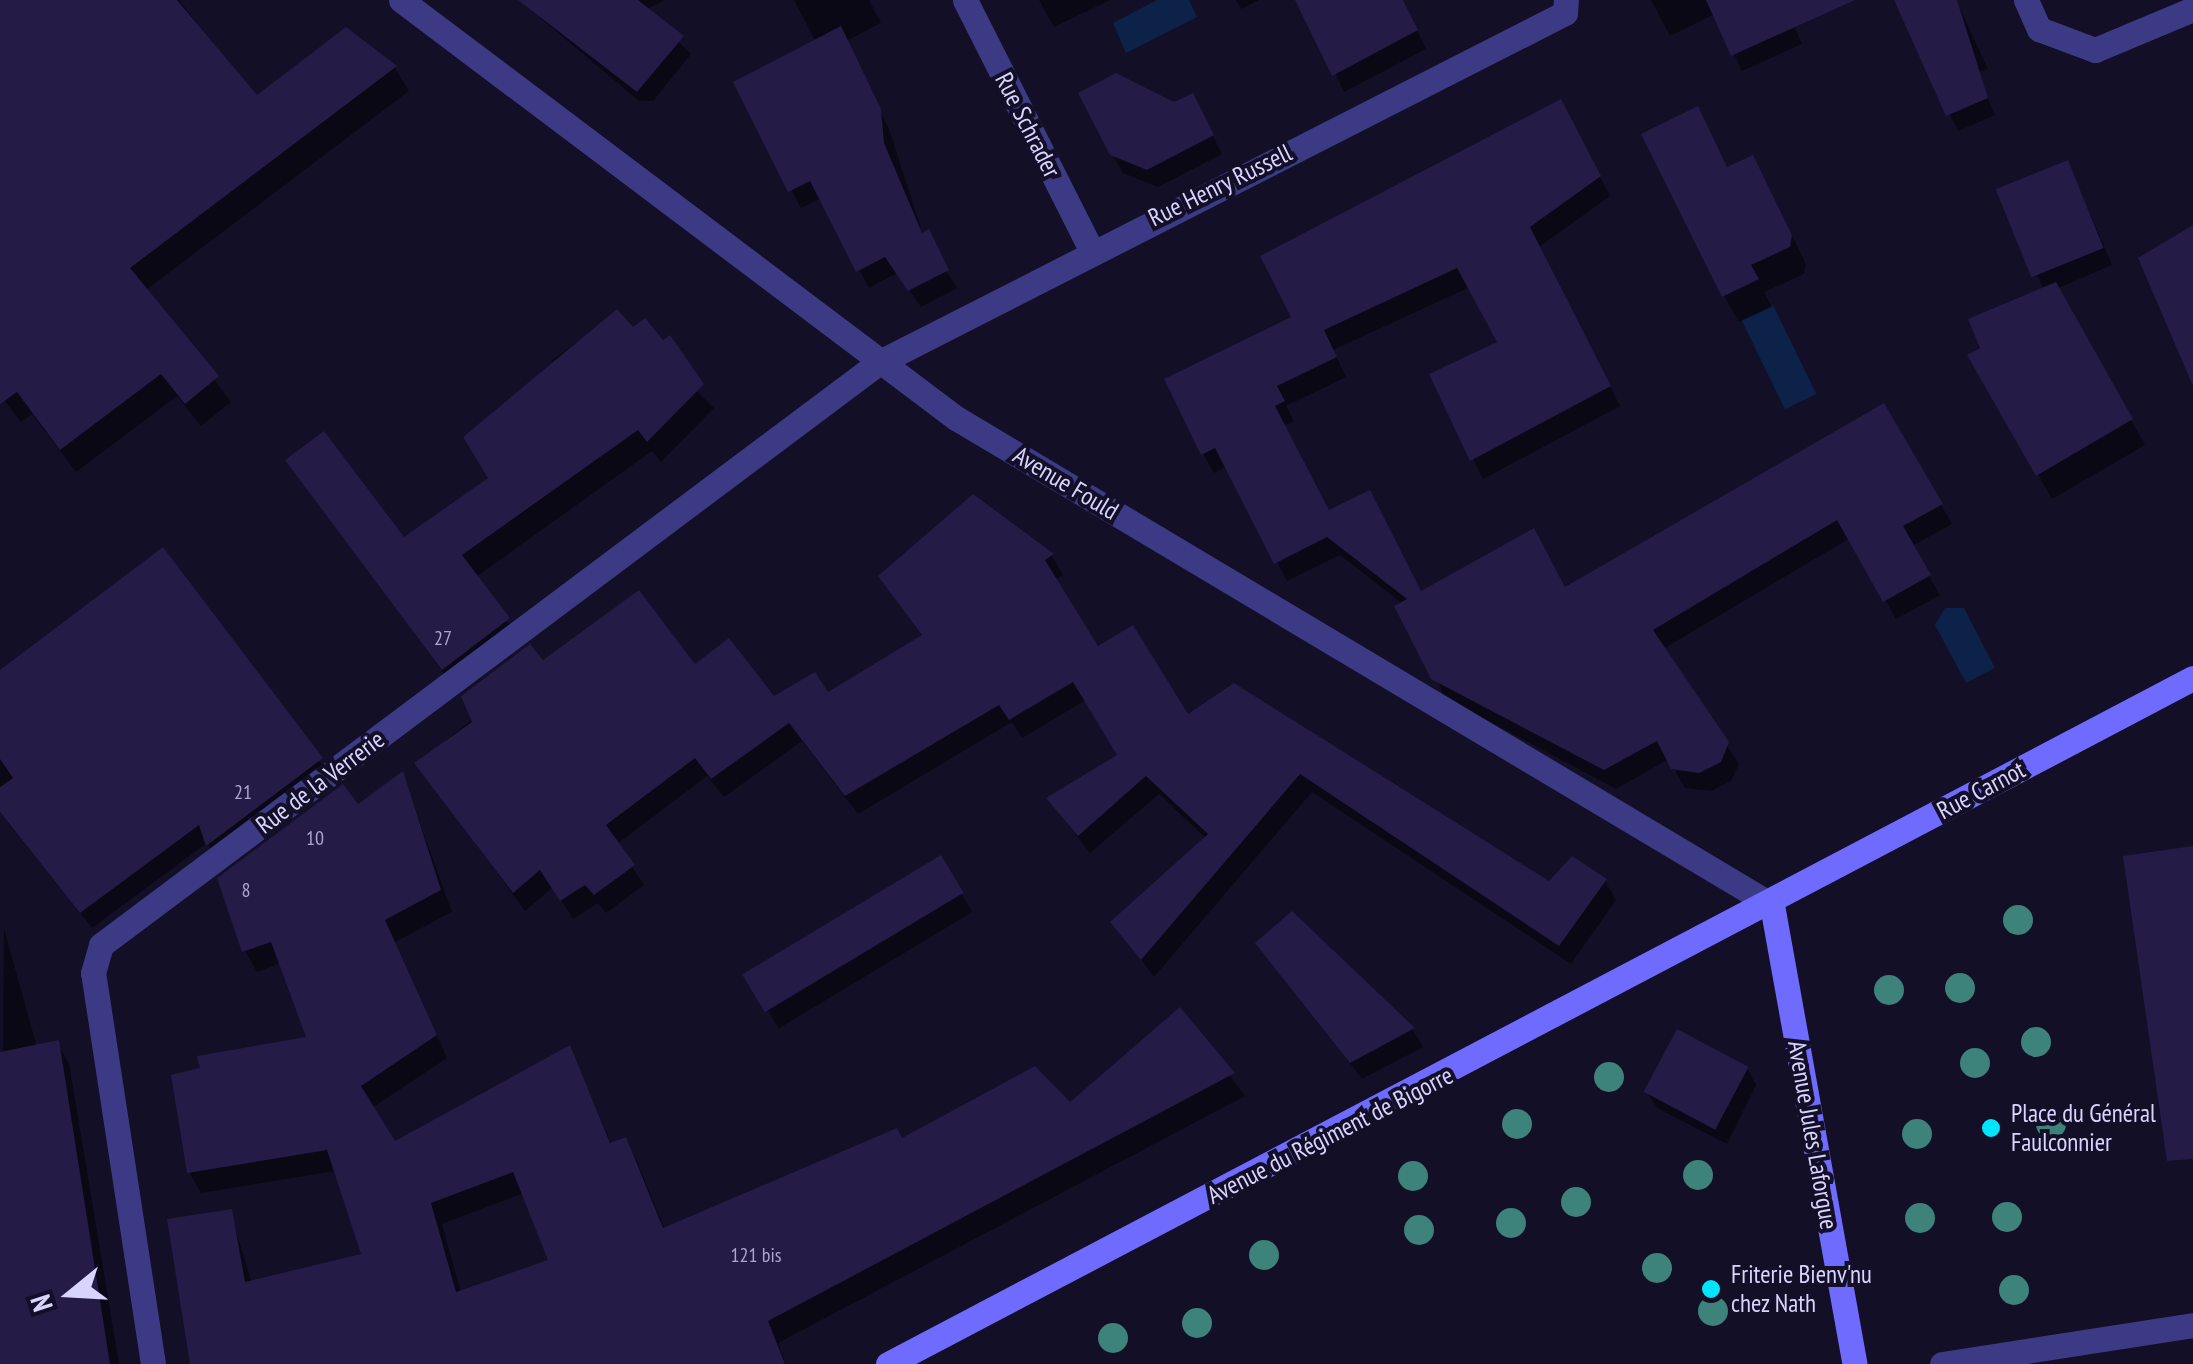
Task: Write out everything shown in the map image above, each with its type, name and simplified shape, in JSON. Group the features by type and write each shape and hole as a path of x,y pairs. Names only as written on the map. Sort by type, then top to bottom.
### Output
{"main road":[{"name":"Rue Carnot","path":"1772,905 2193,678"},
{"name":"Avenue du Régiment de Bigorre","path":"888,1364 1772,905"},
{"name":"Avenue Jules Laforgue","path":"1772,905 1855,1364"}],"street":[{"name":"Avenue Fould","path":"401,0 878,363 1772,905"},
{"name":"Rue Schrader","path":"965,0 1091,249"},
{"path":"2026,0 2039,29 2095,50 2193,10"},
{"name":"Rue Henry Russell","path":"878,363 1091,249 1565,7"},
{"name":"Rue de la Verrerie","path":"153,1364 93,973 101,945 878,363"},
{"path":"1942,1364 2193,1325"}],"water":[{"path":"1157,0 1189,0 1197,17 1126,53 1113,23"},
{"path":"1773,305 1816,394 1785,409 1742,320"},
{"path":"1945,608 1964,608 1995,668 1966,683 1935,625"}],"building":[{"path":"0,0 177,0 257,95 346,27 397,66 130,268 219,376 185,404 161,374 60,450 17,392 0,404"},
{"path":"518,0 638,0 684,36 637,92"},
{"path":"1295,0 1403,0 1418,30 1332,76"},
{"path":"1706,0 1855,0 1731,56"},
{"path":"1894,0 1957,0 1988,98 1946,116"},
{"path":"841,26 881,109 884,143 922,233 929,229 949,270 908,291 885,257 856,272 810,181 788,192 733,82"},
{"path":"1116,73 1174,102 1193,93 1214,135 1147,170 1110,155 1078,93"},
{"path":"1561,99 1601,176 1530,227 1611,386 1470,461 1429,374 1497,342 1457,268 1324,330 1337,357 1277,386 1285,401 1275,406 1329,510 1370,490 1421,591 1534,528 1565,587 1884,403 1943,504 1903,526 1931,575 1883,602 1837,520 1653,630 1729,742 1721,762 1699,773 1671,769 1657,741 1604,770 1431,679 1394,606 1407,599 1327,537 1274,564 1215,448 1201,455 1164,379 1291,317 1260,256"},
{"path":"1698,106 1727,167 1753,155 1792,235 1790,247 1751,265 1759,279 1722,297 1641,134"},
{"path":"2068,160 2104,248 2031,277 1996,189"},
{"path":"2193,225 2193,386 2138,258"},
{"path":"2056,282 2133,419 2036,476 1967,355 1980,348 1968,319"},
{"path":"617,309 633,327 645,318 663,340 670,335 704,384 647,442 638,430 462,555 510,618 442,670 285,460 324,431 404,537 488,478 463,437"},
{"path":"973,494 1054,554 1045,560 1098,646 1133,625 1188,714 1234,683 1549,881 1572,856 1607,879 1559,946 1300,774 1141,960 1110,922 1208,834 1146,776 1078,836 1046,798 1117,755 1073,682 1009,720 999,705 845,796 789,723 711,779 695,758 606,825 635,865 594,895 585,885 560,901 540,870 513,893 414,763 472,722 461,696 530,644 543,660 639,590 695,664 729,638 774,696 815,672 828,692 922,635 878,576"},
{"path":"163,547 323,758 206,846 199,825 80,913 0,812 0,787 13,778 0,759 0,670"},
{"path":"403,771 441,890 385,920 437,1035 361,1086 395,1141 570,1045 610,1143 626,1137 663,1228 897,1128 902,1138 1035,1066 1070,1102 1180,1007 1235,1073 768,1321 785,1364 190,1364 167,1219 232,1209 245,1282 361,1254 327,1150 187,1173 171,1075 200,1068 197,1056 306,1037 271,942 242,952 217,878 343,784 358,804","holes":["513,1172 548,1260 456,1292 431,1203"]},
{"path":"2193,846 2193,1159 2167,1161 2123,856"},
{"path":"941,855 964,893 765,1012 742,974"},
{"path":"1292,911 1415,1028 1350,1063 1255,943"},
{"path":"1677,1029 1749,1067 1715,1130 1644,1092"},
{"path":"59,1040 110,1364 0,1364 0,1052"}],"place":[{"name":"Place du Général Faulconnier","path":"1991,1128"},
{"name":"Friterie Bienv'nu chez Nath","path":"1711,1289"}]}
